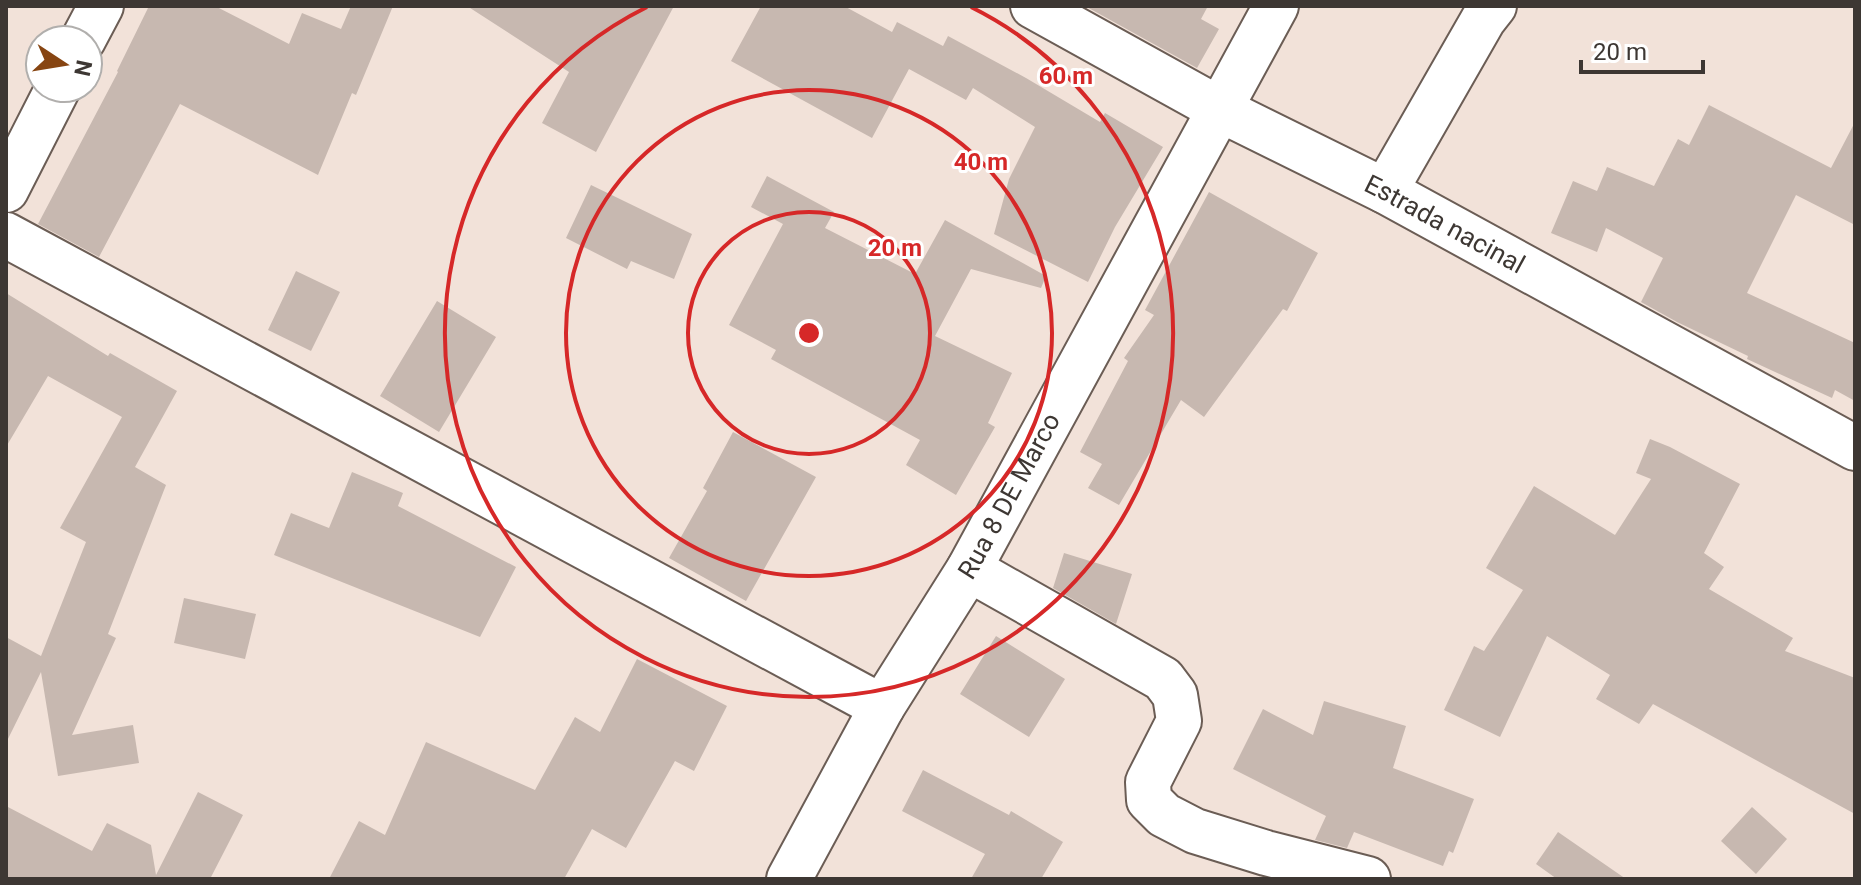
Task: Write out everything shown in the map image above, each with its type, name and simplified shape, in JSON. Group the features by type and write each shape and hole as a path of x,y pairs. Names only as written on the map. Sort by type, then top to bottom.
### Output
{"main road":[{"path":"91,24 101,6"},
{"name":"Estrada nacinal","path":"1033,6 1219,109 1385,191 1855,448"},
{"name":"Rua 8 DE Marco","path":"789,879 882,707 969,569 1276,6"},
{"path":"1385,191 1494,6"},
{"path":"6,190 50,104"},
{"path":"6,235 882,707"},
{"path":"969,569 1163,679 1175,695 1179,721 1148,782 1149,800 1164,815 1195,831 1368,879"}],"building":[{"path":"149,6 215,6 289,44 302,13 341,29 351,6 393,6 318,175 180,104 99,257 38,224 101,104 104,104"},
{"path":"467,6 674,6 596,152 542,123 569,72"},
{"path":"761,6 844,6 892,32 897,22 943,46 948,36 1100,122 1105,113 1163,147 1115,227 1088,282 994,234 1009,179 1035,127 973,88 966,100 909,69 872,138 731,61"},
{"path":"1085,6 1208,6 1201,19 1219,29 1197,68"},
{"path":"1709,105 1831,168 1855,122 1855,225 1796,195 1747,293 1855,343 1855,401 1835,390 1832,398 1747,359 1748,356 1641,302 1663,258 1606,228 1597,252 1551,233 1573,181 1597,191 1607,167 1654,186 1678,139 1689,145"},
{"path":"767,176 834,212 825,228 915,274 945,220 1046,276 1041,288 971,269 935,336 1012,373 988,423 995,427 956,495 906,465 920,440 771,359 776,350 729,325 783,224 751,207"},
{"path":"591,185 692,234 674,279 631,261 627,269 566,238"},
{"path":"1209,192 1318,253 1287,311 1283,309 1204,417 1181,400 1119,505 1088,488 1102,464 1080,452 1128,361 1124,358 1154,315 1145,310"},
{"path":"296,271 340,292 311,351 268,330"},
{"path":"6,293 108,356 110,353 177,391 135,467 166,485 108,634 116,638 72,735 133,725 139,763 58,776 41,672 6,743 6,637 41,656 86,542 60,528 122,417 48,376 6,447"},
{"path":"437,301 496,337 439,432 380,396"},
{"path":"733,432 816,477 746,601 669,558 707,491 703,488"},
{"path":"1650,439 1740,484 1704,553 1724,567 1709,589 1793,638 1785,651 1855,678 1855,814 1653,704 1639,724 1596,699 1610,675 1547,636 1500,737 1444,710 1474,646 1484,651 1523,590 1486,568 1534,486 1615,535 1651,479 1636,473"},
{"path":"352,472 403,493 398,506 516,567 480,637 274,555 291,513 329,528"},
{"path":"1064,553 1132,574 1116,624 1053,588"},
{"path":"184,598 256,614 245,659 174,643"},
{"path":"996,636 1065,679 1029,737 960,694"},
{"path":"637,659 727,706 694,771 675,761 626,848 592,829 564,879 329,879 359,821 385,835 426,742 535,790 575,717 600,732"},
{"path":"1324,701 1406,726 1393,768 1474,799 1453,853 1449,851 1443,866 1354,832 1347,848 1315,840 1326,816 1233,769 1263,709 1313,735"},
{"path":"923,770 1009,815 1011,811 1063,842 1041,879 971,879 985,854 902,811"},
{"path":"198,792 243,815 210,879 6,879 6,806 92,851 107,823 151,845 156,875"},
{"path":"1752,807 1787,839 1756,874 1721,841"},
{"path":"1558,832 1626,879 1557,879 1536,864"}]}
